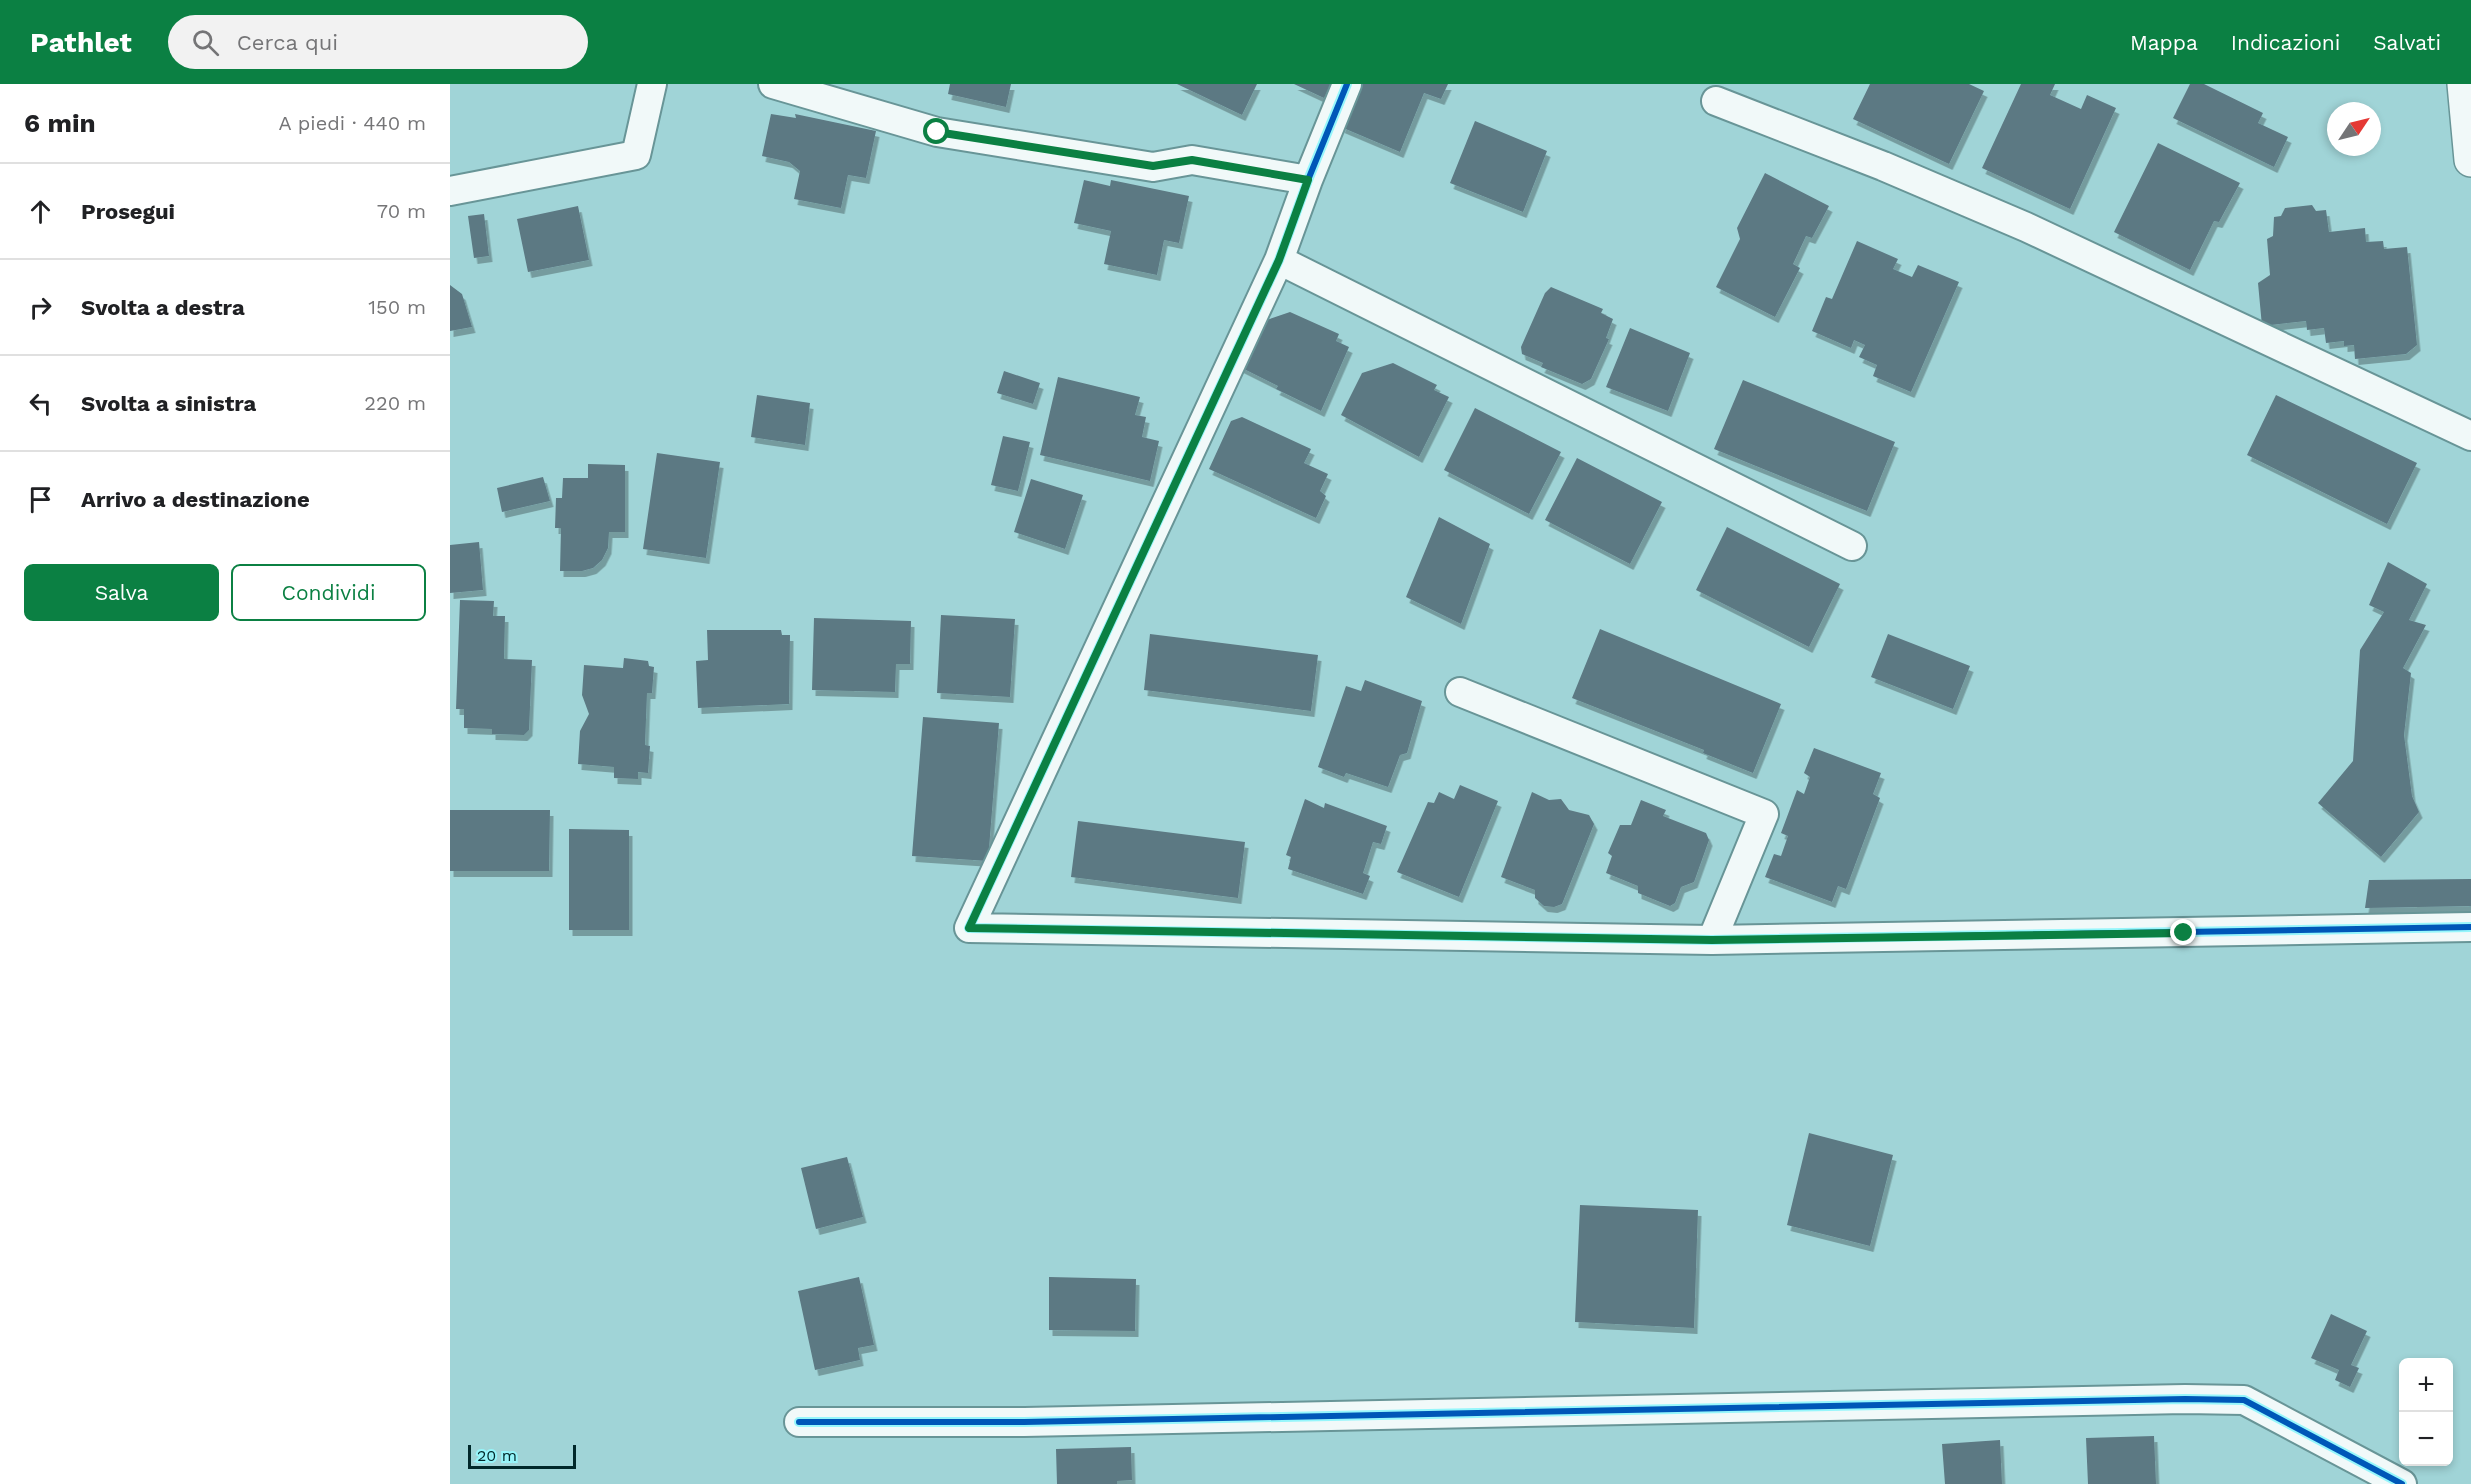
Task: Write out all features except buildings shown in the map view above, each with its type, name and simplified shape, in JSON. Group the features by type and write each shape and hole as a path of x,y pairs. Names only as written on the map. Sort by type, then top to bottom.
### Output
{"street":[{"path":"450,191 636,156 651,84"},
{"path":"773,84 937,132 1153,166 1192,160 1308,180"},
{"path":"1347,84 1279,260 969,928 1712,940 2471,927"},
{"path":"2464,84 2471,160"},
{"path":"1716,101 1883,166 2026,226 2471,435"},
{"path":"1279,260 1852,546"},
{"path":"1460,692 1764,814 1712,940"},
{"path":"799,1422 1035,1422 2185,1399 2244,1400 2402,1484"}],"cycle path":[{"path":"1347,84 1279,260 969,928 1712,940 2471,927"},
{"path":"799,1422 1024,1422 2185,1399 2244,1400 2402,1484"}],"route":[{"path":"937,132 1153,166 1192,160 1308,180 1279,260 969,928 1712,940 2184,933"}]}
